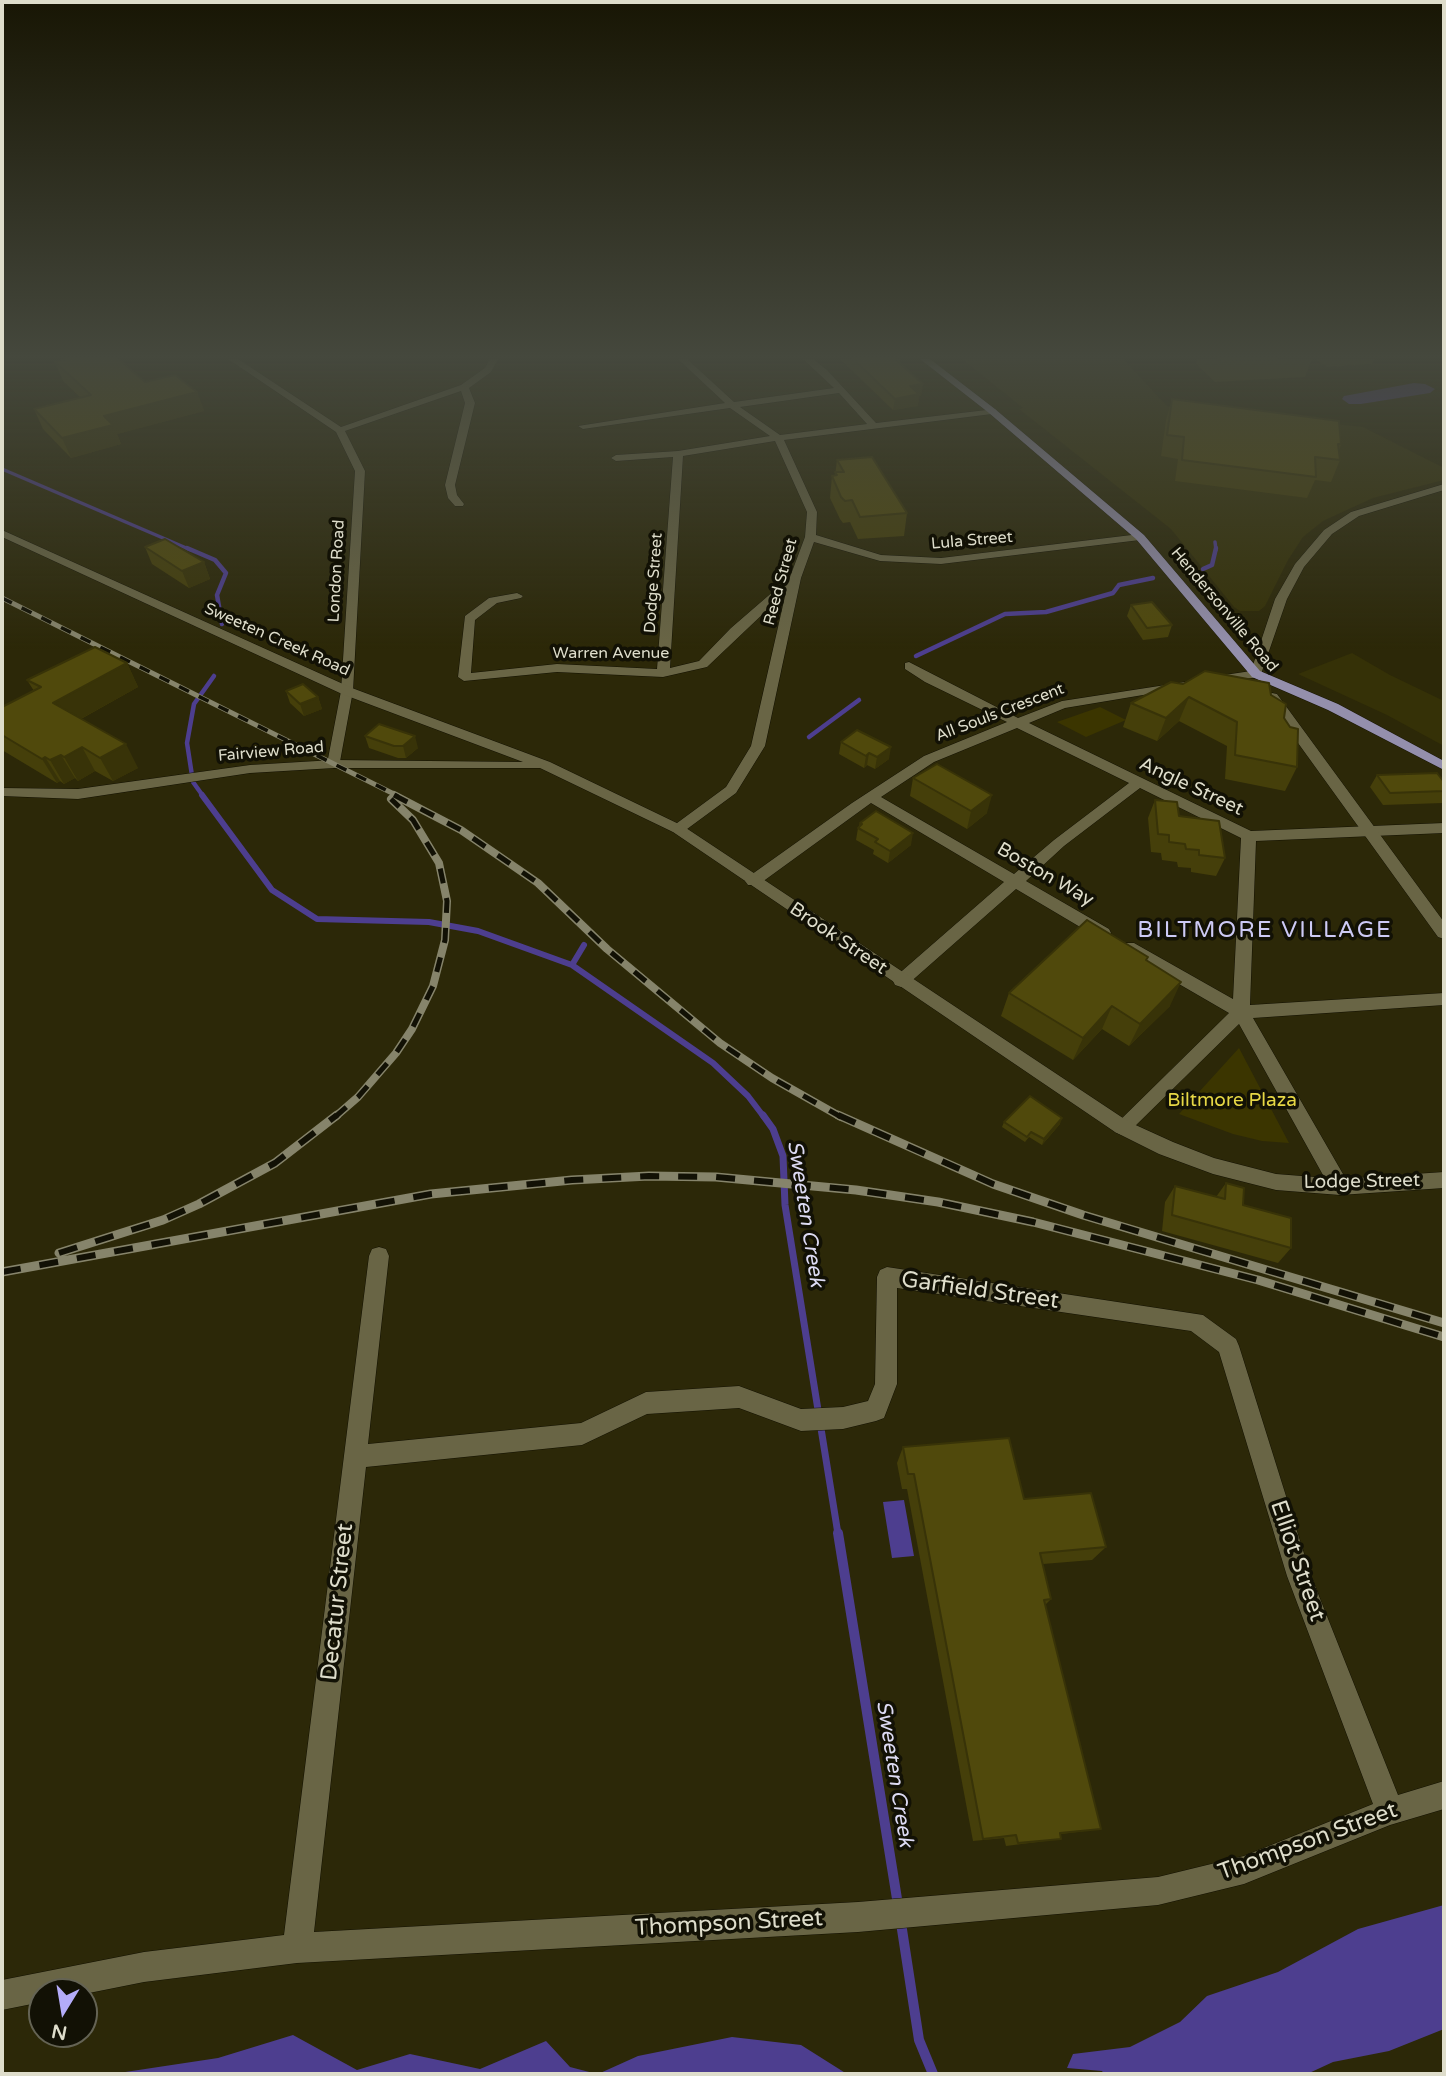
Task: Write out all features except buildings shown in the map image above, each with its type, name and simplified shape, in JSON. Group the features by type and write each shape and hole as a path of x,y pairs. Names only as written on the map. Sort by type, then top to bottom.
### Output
{"main road":[{"name":"Hendersonville Road","path":"1045,456 1140,537 1256,674"},
{"path":"1256,674 1356,718 1444,766"}],"street":[{"name":"London Road","path":"334,764 347,691 360,471 353,456"},
{"path":"457,456 450,485 452,496 459,504"},
{"path":"616,458 649,456"},
{"name":"Dodge Street","path":"663,673 678,456"},
{"name":"Reed Street","path":"678,829 732,790 758,746 795,578 810,537 812,512 786,456"},
{"path":"1256,674 1281,599 1299,566 1328,532 1355,514 1444,487"},
{"name":"Sweeten Creek Road","path":"2,533 347,691 545,765"},
{"name":"Lula Street","path":"810,537 880,558 941,561 1140,537"},
{"name":"Warren Avenue","path":"517,596 493,600 469,619 464,677 557,668 663,673 702,664 795,578"},
{"name":"Angle Street","path":"909,666 929,680 1249,835 1369,833 1444,828"},
{"name":"All Souls Crescent","path":"752,881 929,759 1017,722 1062,705 1256,674"},
{"name":"Hendersonville Road","path":"1256,674 1444,933"},
{"name":"Fairview Road","path":"2,792 78,794 209,775 334,764 545,765"},
{"name":"Brook Street","path":"545,765 678,829 1122,1127"},
{"path":"901,981 1059,843 1138,783"},
{"name":"Boston Way","path":"871,797 1241,1012"},
{"path":"1249,835 1241,1012 1340,1187"},
{"path":"1122,1127 1241,1012 1444,999"},
{"name":"Lodge Street","path":"1122,1127 1213,1166 1276,1182 1340,1187 1444,1180"},
{"name":"Decatur Street","path":"297,1948 379,1255"},
{"name":"Garfield Street","path":"355,1457 582,1434 646,1403 738,1397 801,1420 843,1418 876,1410 886,1384 887,1277 1195,1322"},
{"name":"Elliot Street","path":"1195,1322 1228,1346 1299,1576 1390,1811"},
{"name":"Thompson Street","path":"2,1995 144,1967 297,1948 858,1917 1158,1891 1244,1870 1390,1811 1444,1795"}],"shaded area":[{"path":"1078,456 1420,456 1444,468 1444,480 1373,498 1323,521 1303,537 1265,606 1259,611 1240,611 1234,607 1171,529"},
{"path":"1352,653 1444,701 1444,746 1387,715 1298,674"},
{"path":"904,1500 914,1556 892,1558 883,1502"},
{"path":"1444,1905 1444,2029 1389,2051 1333,2062 1307,2074 1104,2074 1102,2071 1067,2068 1073,2054 1130,2047 1180,2022 1207,1996 1278,1972 1358,1929"},
{"path":"293,2035 357,2070 410,2054 480,2069 546,2041 570,2067 597,2074 112,2074 218,2058"},
{"path":"732,2037 801,2045 847,2074 598,2074 638,2056"}],"green space":[{"path":"1100,707 1126,720 1086,737 1057,722"},
{"name":"Biltmore Plaza","path":"1239,1048 1289,1143 1262,1141 1233,1134 1179,1114"}],"waterway":[{"name":"Sweeten Creek","path":"2,469 191,550"},
{"path":"1215,542 1216,549"},
{"name":"Sweeten Creek","path":"187,548 215,560 226,573 217,595 222,624"},
{"path":"1203,569 1212,565 1216,549"},
{"path":"916,656 1005,614 1046,612 1113,593 1119,585 1153,578"},
{"name":"Sweeten Creek","path":"203,796 193,782 187,743 194,704 214,676"},
{"path":"809,737 859,700"},
{"name":"Sweeten Creek","path":"202,795 272,890 317,919 429,922 478,931 572,965"},
{"path":"572,965 584,945"},
{"name":"Sweeten Creek","path":"572,965 713,1063 748,1096 764,1117"},
{"name":"Sweeten Creek","path":"763,1115 773,1129 783,1156 785,1205 838,1534"},
{"name":"Sweeten Creek","path":"838,1533 898,1905"},
{"name":"Sweeten Creek","path":"901,1923 919,2040 933,2074"}],"railway":[{"path":"2,598 398,796"},
{"path":"394,795 461,830 538,883 607,949 720,1043 772,1078 841,1117"},
{"path":"335,1117 358,1097 396,1053 412,1029 433,986 445,940 447,901 439,863 413,820 391,799"},
{"path":"59,1253 163,1220 199,1204 275,1163 337,1115"},
{"path":"838,1115 993,1184 1083,1215 1444,1323"},
{"path":"2,1272 431,1194 572,1180 649,1176 716,1177 856,1190 938,1202 1033,1222 1258,1280 1444,1337"}],"district":[{"name":"BILTMORE VILLAGE","path":"1265,931"}]}
